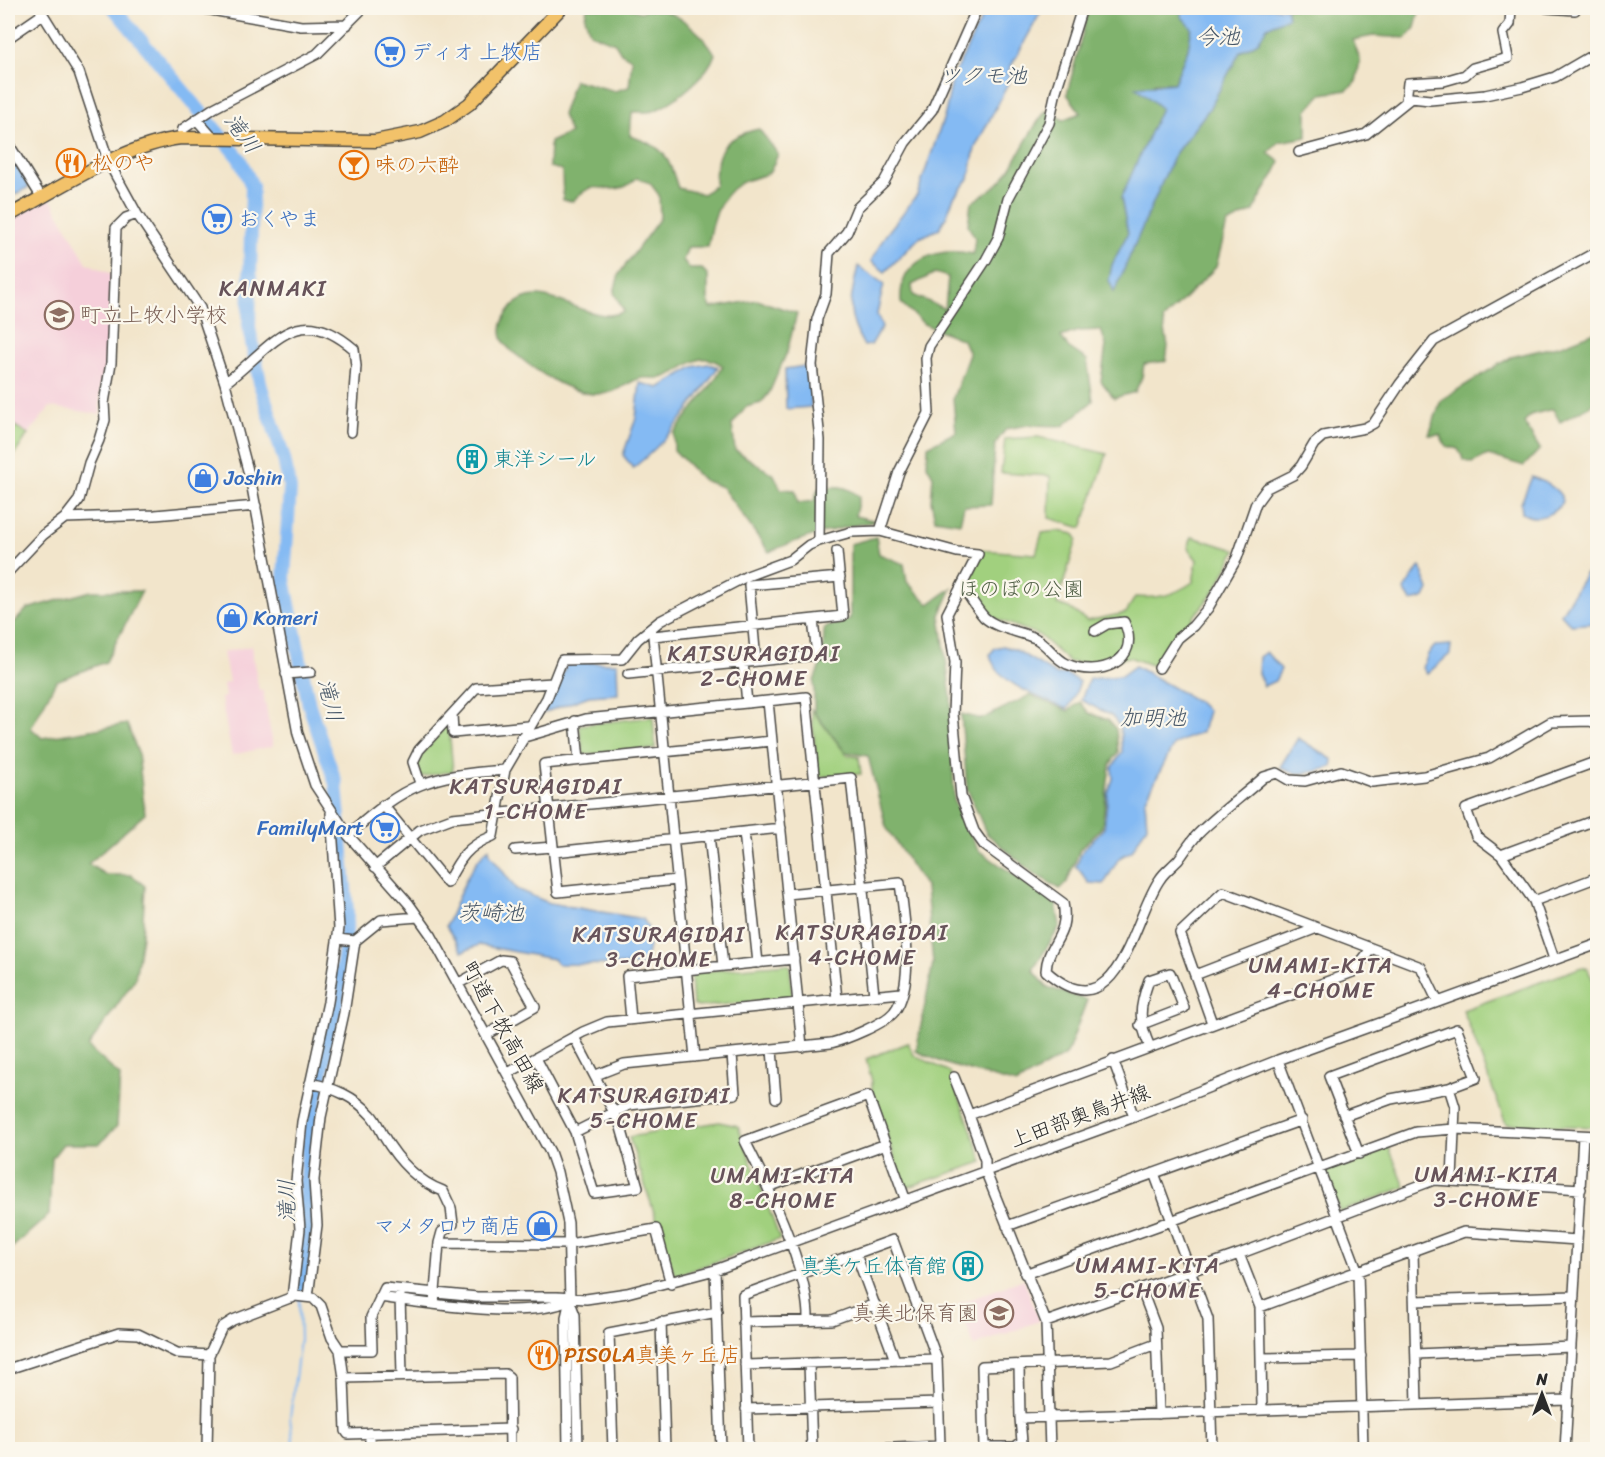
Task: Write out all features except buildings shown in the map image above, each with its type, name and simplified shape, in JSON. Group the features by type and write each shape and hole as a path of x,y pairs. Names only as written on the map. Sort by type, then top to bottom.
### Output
{"main road":[{"path":"8,216 149,144 181,138 375,141 426,129 445,121 469,104 561,8"}],"street":[{"path":"200,8 301,27 347,25"},
{"path":"181,138 183,129 214,108 307,61 324,48 363,8"},
{"path":"819,541 820,441 812,365 817,319 826,294 829,252 847,232 858,208 884,182 905,143 932,110 977,8"},
{"path":"880,531 899,472 929,413 926,358 929,346 998,238 1008,199 1049,123 1056,92 1082,8"},
{"path":"1406,101 1408,83 1444,81 1465,75 1473,68 1508,58 1503,33 1510,24 1511,8"},
{"path":"1546,8 1575,10 1575,8"},
{"path":"8,38 41,11 79,72 109,163 137,214 200,308 225,383 256,506 307,766 331,813 339,904 338,939 327,1011 302,1122 296,1181 300,1229 294,1262 294,1297"},
{"path":"1299,152 1366,134 1411,98 1430,100 1485,95 1522,87 1555,77 1598,52"},
{"path":"196,119 213,138"},
{"path":"8,143 42,198"},
{"path":"8,572 43,535 65,518 79,500 89,463 105,420 104,403 111,363 115,306 116,228 126,218 137,214"},
{"path":"1159,668 1178,638 1193,626 1214,598 1238,558 1256,503 1267,488 1293,475 1314,444 1323,436 1365,428 1374,423 1400,384 1434,341 1598,251"},
{"path":"225,383 247,367 281,334 299,328 318,329 337,334 354,349 356,366 351,432"},
{"path":"65,518 155,515 256,506"},
{"path":"382,805 447,883 461,858 475,843 493,836 505,770 553,683 562,660 622,658 638,639 660,621 747,576 790,560 809,545 851,532 880,531 957,552 978,554 963,587 947,614 955,662 953,714 961,796 974,831 984,845 1063,903 1067,919 1046,961 1046,971 1071,988 1084,990 1100,984 1114,971 1128,953 1159,879 1198,835 1264,777 1277,773 1289,780 1305,781 1341,771 1372,782 1424,776 1489,758 1551,722 1590,721 1598,724"},
{"path":"695,1057 653,636 843,616 837,550"},
{"path":"756,661 749,585 840,577"},
{"path":"963,587 985,618 1036,639 1066,664 1106,668 1117,664 1124,656 1128,632 1124,622 1107,624 1095,631"},
{"path":"628,674 817,655 813,620"},
{"path":"743,662 747,703"},
{"path":"289,674 311,672"},
{"path":"420,783 413,762 419,750 476,688 553,683"},
{"path":"521,738 575,721 806,697 837,999"},
{"path":"768,701 802,1047"},
{"path":"452,714 453,733 528,726"},
{"path":"575,721 579,760"},
{"path":"677,880 558,892 544,764 772,741"},
{"path":"1554,959 1534,901 1501,855 1476,836 1466,809 1598,761"},
{"path":"348,835 382,805 420,783 457,774 505,770"},
{"path":"375,867 409,837 441,820 851,778 874,995"},
{"name":"町道下牧高田線","path":"331,813 418,917 459,983 541,1132 557,1172 564,1201 569,1244 570,1300"},
{"path":"1501,855 1598,819"},
{"path":"515,850 553,849 780,828"},
{"path":"744,832 758,963"},
{"path":"709,835 723,966"},
{"path":"1534,901 1598,878"},
{"path":"596,1075 618,1065 802,1047 840,1041 886,1018 895,1011 901,993 907,953 900,883 787,894"},
{"path":"1212,1023 1180,933 1223,892 1421,967 1438,1002"},
{"path":"308,1297 317,1225 314,1180 321,1117 344,1013 355,941 381,920 418,917"},
{"path":"1195,975 1317,928"},
{"path":"338,939 355,941"},
{"name":"上田部奥鳥井線","path":"400,1294 517,1308 556,1307 570,1300 607,1296 671,1284 906,1201 1134,1117 1278,1060 1598,944"},
{"path":"969,1115 1353,972 1371,949"},
{"path":"631,1019 627,976 794,959"},
{"path":"459,983 501,960 510,961 535,1007 486,1035"},
{"path":"1140,1025 1184,1008 1170,973 1149,980 1142,998 1140,1025 1150,1047"},
{"path":"508,1073 598,1025 631,1019 901,993"},
{"path":"1344,1116 1391,1099 1449,1088 1476,1078 1457,1029 1329,1076 1344,1116 1359,1154"},
{"path":"536,1058 575,1132 594,1193 638,1187 630,1152 614,1111 574,1037"},
{"path":"772,1050 776,1098"},
{"path":"575,1132 614,1111 638,1103 735,1094 732,1054"},
{"path":"1113,1060 1134,1117"},
{"path":"1278,1060 1358,1272 1363,1449"},
{"path":"954,1077 985,1160 985,1170 1046,1322 1050,1449"},
{"path":"310,1083 349,1096 371,1115 403,1165 429,1186 443,1191 454,1218 453,1224 442,1232 439,1243 435,1298"},
{"path":"1449,1088 1455,1107 1452,1180"},
{"path":"808,1320 809,1298 768,1187 745,1141 868,1096 906,1201"},
{"path":"1007,1226 1302,1120"},
{"path":"1025,1274 1416,1132 1454,1129 1598,1136"},
{"path":"1564,1449 1583,1136"},
{"path":"768,1187 886,1144"},
{"path":"1154,1173 1208,1319 1212,1449"},
{"path":"1046,1322 1239,1254 1434,1180 1581,1189"},
{"path":"439,1243 569,1244 656,1229 671,1284"},
{"path":"1260,1307 1464,1232 1577,1240"},
{"path":"748,1449 743,1295 893,1240 937,1359 940,1446 849,1449"},
{"path":"1413,1251 1418,1405"},
{"path":"855,1254 895,1360"},
{"path":"1239,1254 1260,1307 1262,1410"},
{"path":"294,1262 311,1264"},
{"path":"715,1270 721,1449 717,1449"},
{"path":"340,1350 372,1350 370,1317 385,1288 400,1294"},
{"path":"1141,1288 1156,1328 1159,1414"},
{"path":"380,1297 400,1294"},
{"path":"400,1294 402,1376"},
{"path":"1415,1301 1574,1296"},
{"path":"207,1449 209,1355 227,1323 294,1297 308,1297 321,1306 332,1338 340,1350 348,1434 511,1429"},
{"path":"568,1449 566,1317 570,1300"},
{"path":"570,1300 575,1315 578,1449"},
{"path":"743,1322 832,1320 874,1304"},
{"path":"613,1449 609,1333 717,1312"},
{"path":"662,1322 665,1449"},
{"path":"8,1368 119,1333 138,1334 177,1353 209,1355"},
{"path":"1019,1366 1022,1442 1015,1447 984,1448 982,1366 1111,1361 1156,1344"},
{"path":"1417,1353 1571,1347"},
{"path":"1261,1358 1360,1356"},
{"path":"745,1365 937,1359"},
{"path":"809,1363 812,1449"},
{"path":"344,1378 505,1374 509,1377 510,1449"},
{"path":"1020,1418 1568,1400"},
{"path":"746,1409 939,1403"},
{"path":"370,1433 370,1449"}],"shaded area":[{"name":"町立上牧小学校","path":"50,198 87,263 111,274 108,356 100,386 100,414 50,407 28,434 8,423 8,220"},
{"path":"251,646 259,691 263,691 273,746 232,755 221,698 225,697 223,684 229,682 223,652"},
{"name":"真美北保育園","path":"1024,1279 1039,1321 974,1346 958,1304"}],"green space":[{"path":"587,8 630,8 640,12 650,9 661,10 683,20 693,28 715,54 699,79 673,100 653,111 632,112 630,136 651,144 663,153 671,167 678,188 703,194 715,185 717,162 724,146 747,132 759,129 778,154 770,172 743,182 725,197 717,212 708,247 688,247 683,260 690,269 702,269 708,275 708,300 711,308 757,300 797,313 787,352 769,393 761,403 746,407 732,425 735,450 774,475 781,489 795,490 798,503 814,501 818,489 845,488 859,497 855,516 877,521 822,533 769,552 722,487 703,480 674,450 674,433 713,383 723,366 714,361 699,359 665,377 638,379 608,393 586,393 565,386 544,375 504,343 501,335 503,321 512,307 524,298 537,296 551,298 596,314 610,315 624,311 614,293 619,274 660,218 659,195 650,183 637,178 624,187 588,189 573,201 563,200 562,170 549,167 550,142 570,133 562,115 574,80 615,91 629,87 632,59 621,53 615,43 590,33 585,17"},
{"path":"1089,8 1183,8 1181,16 1192,27 1188,49 1174,83 1154,83 1161,108 1121,198 1128,233 1112,265 1114,292 1174,155 1209,109 1240,52 1258,42 1267,27 1288,17 1286,8 1377,8 1383,12 1397,8 1420,8 1415,28 1406,38 1373,36 1353,40 1360,60 1356,82 1347,90 1322,94 1307,110 1307,137 1279,142 1268,153 1280,162 1254,211 1227,224 1216,267 1163,320 1168,346 1166,361 1144,364 1142,377 1135,392 1114,398 1101,381 1106,345 1101,330 1078,331 1061,337 1068,347 1087,360 1093,401 1063,426 1028,425 1006,429 995,444 991,505 964,506 960,523 935,519 931,501 933,476 927,465 928,446 956,432 953,398 969,354 963,340 924,324 901,303 902,288 906,276 922,259 946,252 973,254 975,238 968,225 971,203 1004,177 1046,111 1063,120 1081,113 1067,94","holes":["935,273 948,277 945,309 913,295 912,285"]},
{"path":"1597,331 1597,402 1560,422 1553,409 1530,415 1524,423 1540,449 1524,466 1488,455 1472,463 1464,460 1458,449 1446,446 1440,435 1429,435 1441,400 1511,357 1562,345"},
{"path":"8,422 28,434 8,465"},
{"path":"1038,437 1107,454 1082,528 1049,518 1050,476 1001,473 1005,439"},
{"name":"ほのぼの公園","path":"1058,531 1074,534 1077,539 1057,604 1069,608 1087,621 1126,613 1135,597 1166,595 1193,582 1197,560 1188,548 1192,537 1236,550 1216,589 1154,666 1129,657 1100,664 1069,662 1039,635 989,616 967,586 982,550 1036,554 1042,533"},
{"path":"876,537 879,554 904,564 907,582 929,604 952,588 940,615 951,697 954,801 978,850 1056,904 1060,926 1033,970 1047,987 1087,1000 1067,1054 1016,1084 946,1064 916,1051 933,963 926,888 886,827 868,756 845,752 814,712 814,681 823,658 824,628 850,619 850,544"},
{"path":"91,591 142,591 106,662 56,681 31,728 42,738 127,724 138,753 145,814 88,864 106,875 131,875 145,886 142,936 135,979 88,1047 120,1076 117,1126 99,1144 63,1144 52,1158 49,1215 8,1251 8,629 27,609"},
{"path":"1030,695 1068,711 1080,702 1089,713 1108,720 1116,729 1118,752 1110,765 1102,827 1080,849 1067,882 1060,889 1032,872 986,833 967,788 961,714 982,719"},
{"path":"811,709 847,755 859,757 861,774 818,777"},
{"path":"653,717 655,749 584,755 579,725"},
{"path":"444,727 449,728 453,771 420,777 415,762"},
{"path":"787,964 790,966 792,995 790,998 698,1007 693,1005 691,977 695,972"},
{"path":"1582,967 1587,968 1593,980 1597,979 1597,1127 1506,1124 1463,1010"},
{"path":"908,1043 914,1055 950,1072 983,1162 905,1188 872,1093 872,1081 866,1059"},
{"path":"719,1122 738,1126 780,1239 675,1276 629,1137"},
{"path":"1388,1145 1405,1187 1340,1212 1325,1169"}],"water":[{"name":"ツクモ池","path":"987,8 1043,8 1009,70 1009,82 975,148 969,179 954,197 939,229 919,238 885,272 871,261 885,236 917,195 945,114 953,76"},
{"name":"今池","path":"1183,8 1286,8 1288,17 1267,27 1258,42 1240,52 1209,109 1174,155 1114,292 1109,280 1112,265 1128,233 1121,198 1161,108 1136,87 1174,83 1188,49 1192,28 1181,16"},
{"path":"10,152 29,187 8,198 8,153"},
{"path":"858,266 884,284 877,314 882,327 871,345 864,346 854,324 851,307"},
{"path":"708,364 718,367 699,395 669,434 633,468 623,455 636,418 640,383 659,388 693,367"},
{"path":"812,365 811,407 786,409 785,369"},
{"path":"1532,477 1555,489 1563,501 1545,516 1533,517 1522,513 1521,503"},
{"path":"1420,566 1429,590 1425,598 1411,601 1404,590"},
{"path":"1586,573 1597,582 1597,623 1571,625 1561,614"},
{"path":"1451,645 1450,654 1427,674 1423,668 1428,654 1435,646"},
{"path":"1003,646 1016,650 1057,675 1066,674 1080,682 1067,709 1021,689 1001,674 990,654 995,648"},
{"path":"1266,652 1281,669 1275,681 1264,686 1258,674 1259,657"},
{"path":"568,662 617,663 618,694 589,696 538,715 548,705"},
{"name":"加明池","path":"1135,666 1197,701 1208,711 1202,732 1174,744 1145,801 1147,825 1132,851 1119,858 1104,884 1089,883 1076,866 1083,850 1104,828 1108,793 1113,779 1112,768 1122,752 1120,727 1112,716 1081,700 1089,679 1121,676"},
{"path":"1298,738 1333,760 1332,767 1299,773 1280,767"},
{"name":"茨崎池","path":"489,848 490,854 516,889 549,903 643,919 648,929 649,941 643,965 557,964 553,959 479,945 462,952 446,926 469,874"}],"waterway":[{"name":"滝川","path":"114,8 239,158 252,186 249,328 261,387 284,459 290,489 284,579 309,705 336,784 347,912 345,949 337,1001 310,1126 305,1189 308,1228 300,1293"},
{"name":"滝川","path":"294,1450 290,1418 300,1339 299,1301"}],"place":[{"name":"ディオ 上牧店","path":"390,52"},
{"name":"松のや","path":"71,163"},
{"name":"味の六酔","path":"354,165"},
{"name":"おくやま","path":"217,219"},
{"name":"町立上牧小学校","path":"59,315"},
{"name":"東洋シール","path":"472,459"},
{"name":"Joshin","path":"203,478"},
{"name":"Komeri","path":"232,618"},
{"name":"FamilyMart","path":"385,828"},
{"name":"マメタロウ商店","path":"542,1226"},
{"name":"真美ケ丘体育館","path":"968,1266"},
{"name":"真美北保育園","path":"999,1313"},
{"name":"PISOLA真美ヶ丘店","path":"543,1355"}],"district":[{"name":"KANMAKI","path":"273,288"},
{"name":"KATSURAGIDAI 2-CHOME","path":"754,666"},
{"name":"KATSURAGIDAI 1-CHOME","path":"536,798"},
{"name":"KATSURAGIDAI 4-CHOME","path":"862,944"},
{"name":"KATSURAGIDAI 3-CHOME","path":"659,946"},
{"name":"UMAMI-KITA 4-CHOME","path":"1321,978"},
{"name":"KATSURAGIDAI 5-CHOME","path":"644,1108"},
{"name":"UMAMI-KITA 3-CHOME","path":"1487,1186"},
{"name":"UMAMI-KITA 8-CHOME","path":"783,1188"},
{"name":"UMAMI-KITA 5-CHOME","path":"1148,1278"}]}
